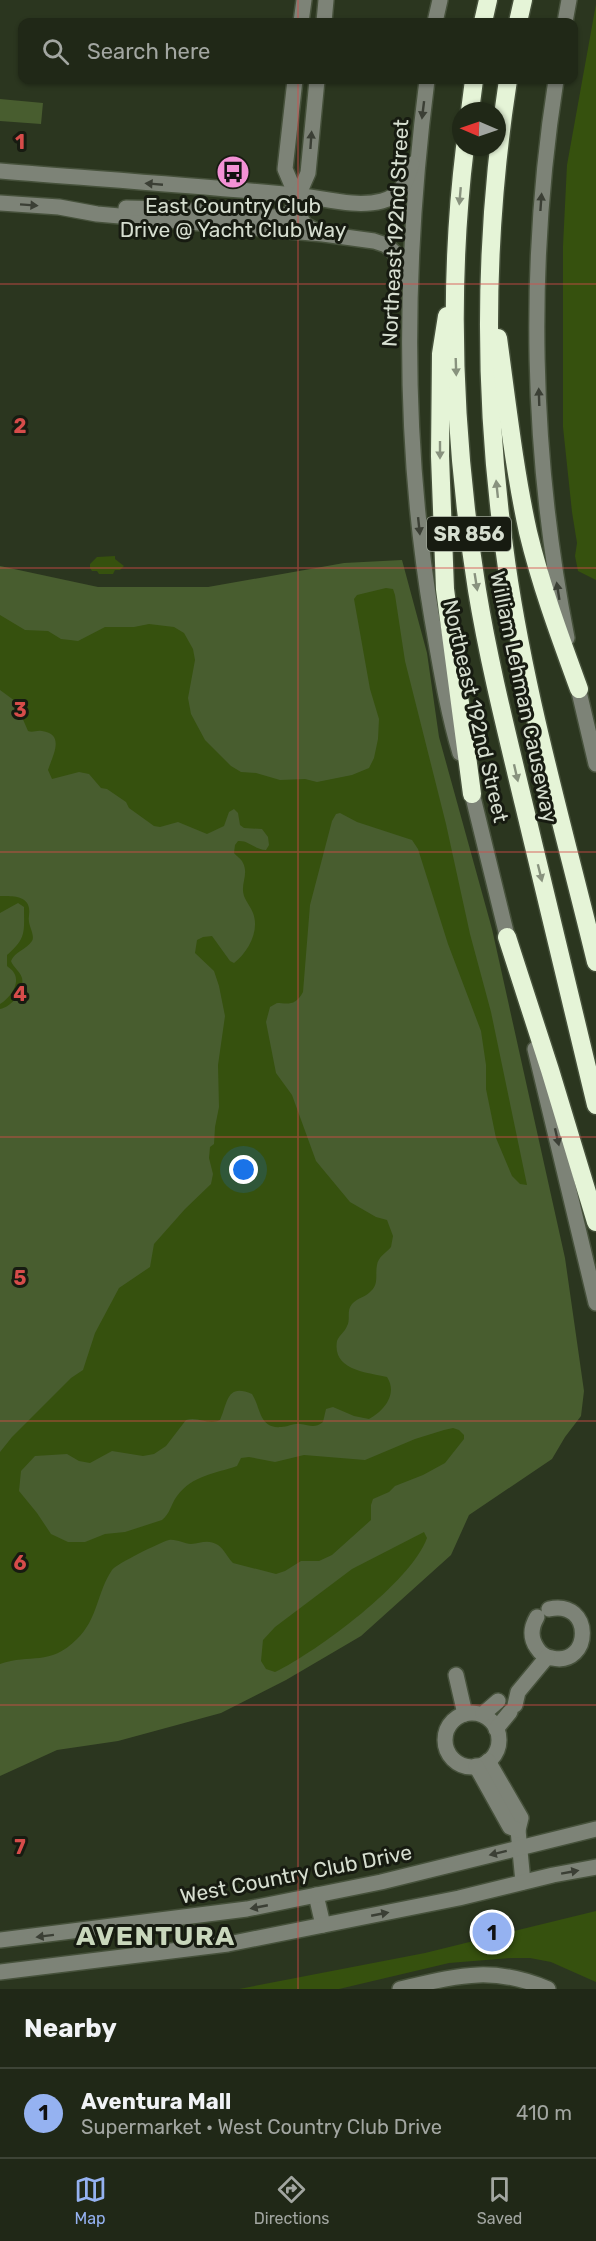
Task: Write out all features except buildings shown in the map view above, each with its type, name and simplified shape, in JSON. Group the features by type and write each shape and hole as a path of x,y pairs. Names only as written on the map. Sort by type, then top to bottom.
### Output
{"highway":[{"path":"484,18 488,0"},
{"path":"519,18 523,0"},
{"path":"471,102 473,84"},
{"name":"William Lehman Causeway","path":"507,84 496,170 489,274 491,410 500,513 509,580 528,681 596,962"},
{"name":"William Lehman Causeway","path":"464,156 457,246 455,317 458,420 477,592 498,696 596,1105"},
{"path":"457,246 441,354 440,456 445,589 472,794"},
{"path":"489,274 523,509 549,608 579,689"},
{"path":"507,937 596,1222"}],"street":[{"path":"302,18 304,0"},
{"path":"324,18 326,0"},
{"path":"436,18 440,0"},
{"path":"566,18 569,0"},
{"path":"295,84 285,169 296,195 299,214 305,225 323,234"},
{"path":"0,203 59,207 173,209 259,218 284,216 291,212 296,195 308,172 316,84"},
{"name":"Northeast 192nd Street","path":"426,84 419,141 409,304 410,417 425,575 451,717 472,794 596,1303"},
{"path":"555,84 546,150 540,219 537,322 538,395 549,527 565,629 596,764"},
{"path":"0,171 296,195 364,204 392,197 406,182 419,141"},
{"path":"59,207 97,214 323,234 374,241 390,248 398,255 403,267 409,304"},
{"path":"564,1608 578,1618 583,1634 577,1650 571,1655 555,1659 547,1657 540,1653 532,1638 532,1630 543,1613 564,1608"},
{"path":"496,1728 509,1701 547,1657"},
{"path":"456,1675 465,1714"},
{"path":"483,1714 496,1728 499,1740 497,1748 482,1763 462,1765 448,1753 445,1735 448,1726 454,1719 465,1714 483,1714 509,1701"},
{"path":"482,1763 521,1818 518,1830 523,1882"},
{"name":"West Country Club Drive","path":"0,1940 247,1909 381,1882 596,1829"},
{"path":"0,1972 210,1947 459,1898 596,1867"},
{"path":"316,1895 323,1926"},
{"path":"400,1989 469,1974 504,1976 548,1989"}],"shaded area":[{"path":"596,4 596,580 578,571 575,556 577,543 563,427 563,246 567,165"},
{"path":"0,99 43,103 41,124 0,121"},
{"path":"115,556 115,559 124,566 120,570 115,570 113,574 99,574 90,568 90,564 97,557"},
{"path":"402,560 427,653 439,737 492,929 565,1258 584,1391 581,1416 552,1459 469,1515 451,1555 361,1636 286,1680 221,1713 118,1741 57,1750 0,1776 0,566 98,587 208,587 344,563"},
{"path":"386,588 393,589 395,595 405,661 446,824 470,934 491,1012 527,1185 520,1184 512,1176 496,1138 486,1089 486,1065 481,1031 448,944 418,849 412,840 357,822 340,813 336,814 332,821 310,905 303,992 295,1001 277,1003 270,1007 266,1022 276,1073 292,1095 316,1161 350,1202 376,1217 387,1220 393,1236 391,1247 378,1262 376,1282 373,1288 352,1304 346,1328 337,1341 340,1359 346,1364 362,1371 387,1377 391,1390 388,1401 369,1419 354,1416 333,1407 326,1409 323,1422 317,1425 298,1424 274,1427 265,1421 252,1394 237,1391 229,1397 220,1420 211,1422 186,1420 166,1446 154,1454 143,1456 112,1451 90,1463 79,1461 67,1454 35,1456 21,1471 19,1491 51,1534 68,1542 85,1542 105,1534 125,1532 162,1520 183,1489 204,1476 237,1466 241,1458 249,1457 275,1462 304,1455 365,1460 415,1439 453,1428 464,1435 464,1439 445,1463 373,1499 371,1520 332,1555 319,1561 301,1561 276,1574 233,1563 218,1545 211,1542 191,1544 169,1540 130,1558 112,1570 89,1623 67,1648 49,1656 0,1664 0,1452 71,1378 83,1370 95,1333 119,1288 150,1267 154,1244 211,1184 213,1174 209,1158 210,1147 214,1144 219,1107 218,1065 225,1016 214,971 195,953 197,940 212,936 230,961 234,963 244,953 254,934 255,920 244,896 245,867 234,853 235,845 238,841 242,841 266,850 269,845 268,837 262,829 244,828 240,825 238,813 234,809 229,812 224,826 207,834 178,822 160,827 154,826 107,789 101,788 89,774 79,772 52,779 48,770 56,747 54,737 42,731 28,731 15,701 0,690 0,615 25,630 48,631 61,639 78,641 105,627 134,627 149,624 174,627 184,633 193,649 195,660 188,698 191,714 205,740 231,766 241,772 256,773 280,780 305,779 317,782 352,775 369,768 374,758 379,719 370,689 354,599 357,595"},
{"path":"0,896 22,898 28,904 33,937 30,944 15,955 11,961 22,978 20,993 9,1005 0,1009 0,1004 10,995 16,982 13,971 7,966 7,955 18,944 23,934 24,907 18,903 0,913"},
{"path":"424,1532 427,1538 418,1556 403,1575 361,1614 293,1662 275,1672 266,1669 261,1661 263,1640 275,1627 352,1569"},
{"path":"596,1911 596,1982 551,1962 530,1958 510,1958 449,1963 339,1989 239,1989 425,1953"}],"place":[{"name":"East Country Club Drive @ Yacht Club Way","path":"233,172"},
{"name":"Aventura Mall","path":"492,1932"}],"district":[{"name":"AVENTURA","path":"156,1936"}]}
